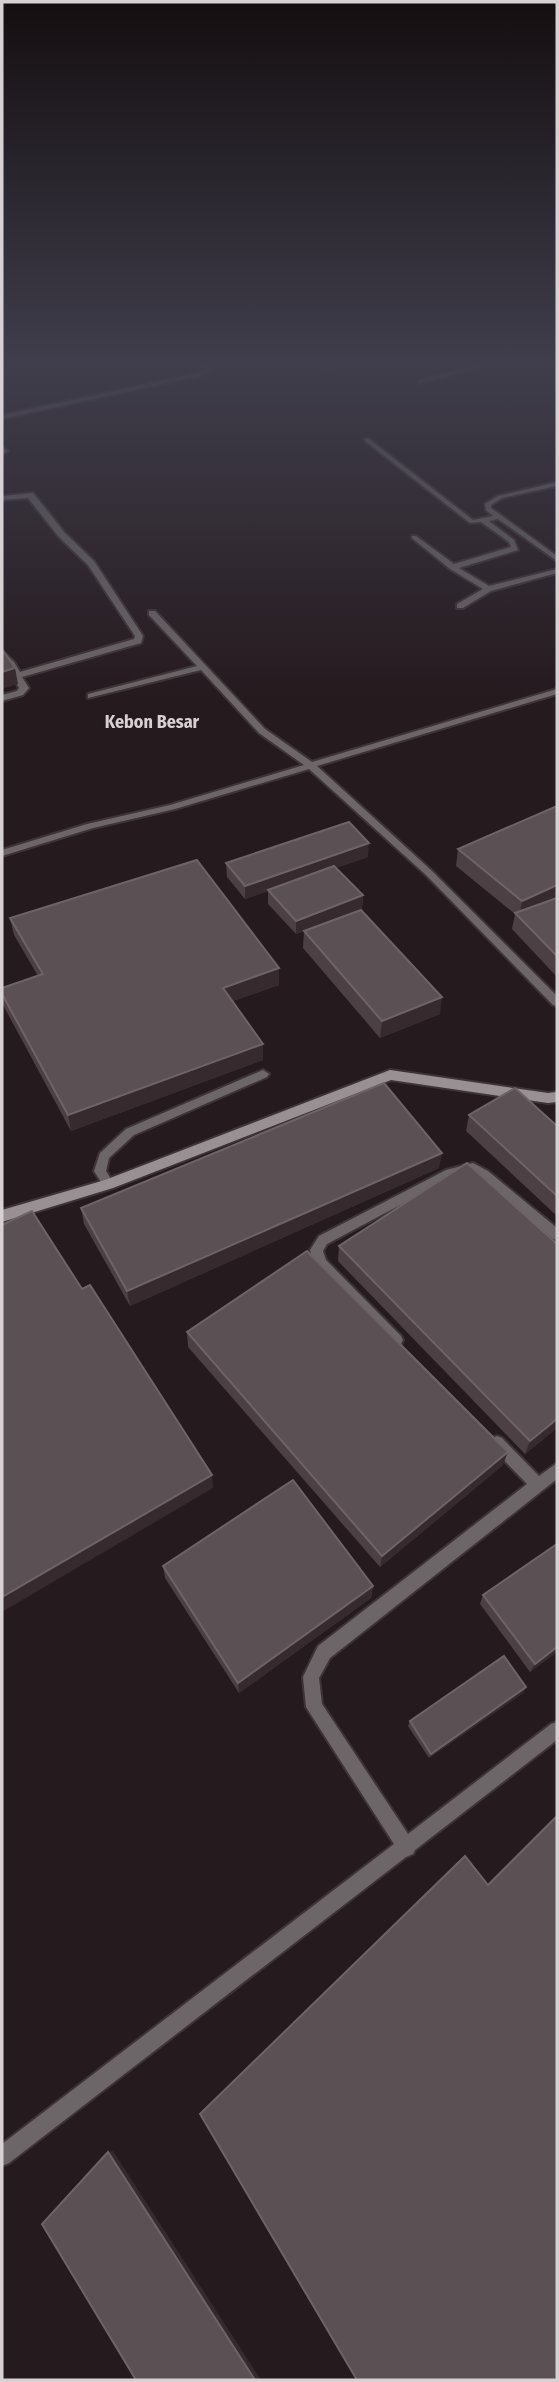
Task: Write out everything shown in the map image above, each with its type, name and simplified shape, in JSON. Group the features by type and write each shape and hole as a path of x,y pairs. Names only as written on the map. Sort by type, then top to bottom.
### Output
{"street":[{"path":"2,498 30,495 62,535 91,562 139,636 138,641 18,676"},
{"path":"2,654 24,688 20,693 2,698"},
{"path":"2,1216 108,1184 390,1075 554,1100"}],"lane":[{"path":"412,475 472,522 499,517"},
{"path":"557,484 500,497 488,504 488,509 557,559"},
{"path":"453,567 515,548 512,541 484,521"},
{"path":"414,537 453,567 488,589"},
{"path":"460,606 488,589 557,571"},
{"path":"152,613 262,731 310,765 429,873 557,1002"},
{"path":"91,696 202,667"},
{"path":"2,853 90,826 172,807 557,691"},
{"path":"108,1184 100,1171 104,1156 130,1132 263,1074"},
{"path":"405,1350 320,1263 316,1250 323,1240 450,1173 473,1168 484,1174 557,1235"},
{"path":"491,1437 538,1485"},
{"path":"407,1848 314,1707 311,1677 324,1652 557,1470"},
{"path":"2,2156 407,1848 557,1730"}],"building":[{"path":"2,649 15,668 2,672"},
{"path":"557,806 557,885 522,901 458,849"},
{"path":"349,822 369,843 245,886 226,863"},
{"path":"197,860 279,968 223,988 263,1044 68,1115 2,994 2,988 43,974 10,918"},
{"path":"334,866 363,895 296,921 268,890"},
{"path":"557,898 557,956 515,913"},
{"path":"361,910 442,997 382,1021 304,931"},
{"path":"384,1083 442,1153 127,1291 81,1208"},
{"path":"515,1088 557,1126 557,1196 469,1115"},
{"path":"467,1163 557,1244 557,1419 530,1441 339,1246"},
{"path":"32,1211 82,1289 90,1285 212,1475 2,1597 2,1225"},
{"path":"307,1251 508,1452 382,1556 187,1332"},
{"path":"293,1480 373,1586 238,1683 163,1566"},
{"path":"557,1544 557,1647 535,1664 483,1595"},
{"path":"504,1656 526,1687 431,1754 410,1721"},
{"path":"557,1816 557,2380 357,2380 200,2114 465,1856 488,1885"},
{"path":"108,2152 255,2380 136,2380 42,2224"}],"district":[{"name":"Kebon Besar","path":"152,722"}]}
